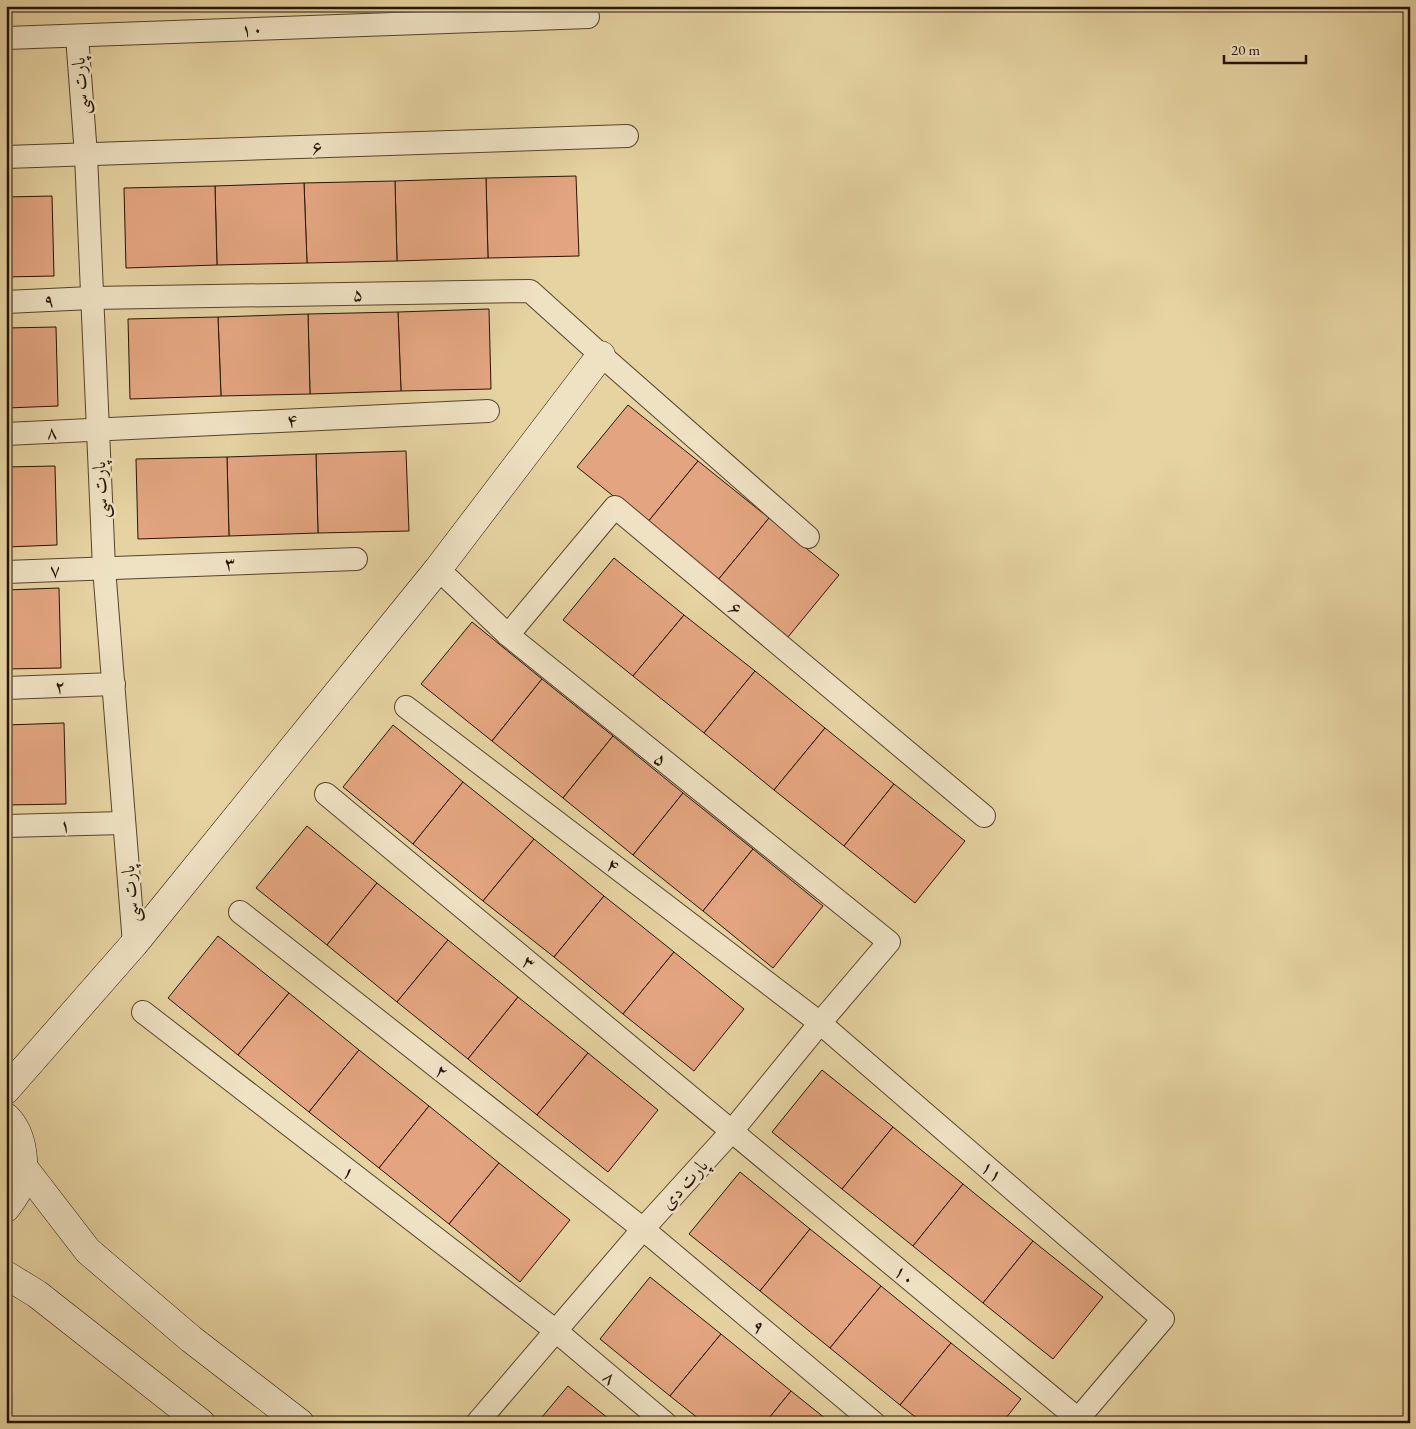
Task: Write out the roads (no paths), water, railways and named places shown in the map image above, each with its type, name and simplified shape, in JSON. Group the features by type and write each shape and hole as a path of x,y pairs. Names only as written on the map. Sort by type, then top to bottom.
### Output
{"street":[{"name":"۱۰","path":"6,38 586,12"},
{"name":"پارت سی","path":"77,36 86,155 104,568 134,944"},
{"name":"۶","path":"6,157 627,136"},
{"name":"۵","path":"91,298 530,291 808,537"},
{"name":"۹","path":"6,302 91,298"},
{"path":"6,1090 134,944 438,570 601,355"},
{"name":"۴","path":"97,429 488,411"},
{"name":"۸","path":"6,434 97,429"},
{"name":"۶","path":"508,635 615,507 984,816"},
{"name":"۳","path":"104,568 356,559"},
{"name":"۷","path":"6,572 104,568"},
{"name":"۵","path":"438,570 508,635 889,942"},
{"name":"۲","path":"6,688 114,684"},
{"name":"۴","path":"406,707 820,1023"},
{"name":"۳","path":"326,794 732,1130"},
{"name":"۱","path":"6,826 124,823"},
{"name":"۲","path":"240,912 643,1229"},
{"name":"پارت دی","path":"477,1423 643,1229 732,1130 889,942"},
{"name":"۱","path":"143,1012 556,1331"},
{"name":"۱۱","path":"820,1023 1163,1319 1078,1419"},
{"path":"6,1117 10,1120 21,1142 24,1168 18,1191 6,1208"},
{"name":"۱۰","path":"732,1130 1078,1419"},
{"path":"24,1168 88,1251 191,1339 300,1423"},
{"name":"۹","path":"643,1229 874,1423"},
{"path":"6,1275 37,1294 201,1423"},
{"name":"۸","path":"556,1331 665,1423"}]}
